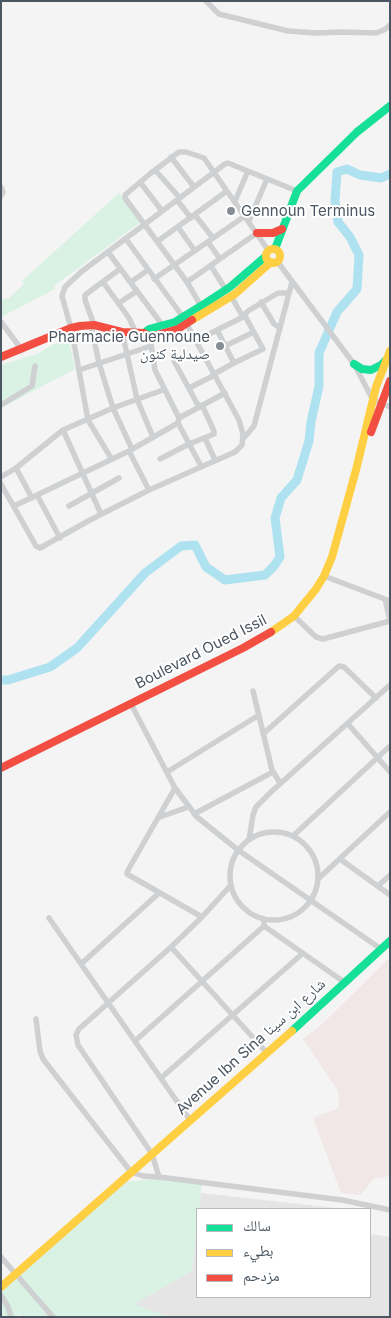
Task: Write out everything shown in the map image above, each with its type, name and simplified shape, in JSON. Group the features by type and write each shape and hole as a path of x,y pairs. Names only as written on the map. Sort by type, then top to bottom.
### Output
{"street":[{"path":"206,1 219,14 288,31 376,33 382,32 390,25"},
{"path":"144,335 149,329 185,321 228,293 271,256 297,191 357,132 390,106"},
{"path":"201,306 187,282 125,198 125,195 140,182 171,158 182,152 202,157 206,160 271,256 354,364 373,400 390,407"},
{"path":"171,158 194,187"},
{"path":"111,458 88,420 71,328 62,296 63,291 74,278 228,163 297,191"},
{"path":"156,170 193,216 210,240 220,259"},
{"path":"234,201 248,171"},
{"path":"249,221 267,179"},
{"path":"140,182 162,211"},
{"path":"1,187 3,192 1,196"},
{"path":"158,241 227,191"},
{"path":"154,279 245,216"},
{"path":"178,227 195,251"},
{"path":"187,282 257,233 273,233 282,229"},
{"path":"126,239 185,321 241,425 243,439"},
{"path":"108,252 163,326"},
{"path":"211,266 263,348"},
{"path":"120,269 85,296 85,300 113,408 130,450 150,490"},
{"path":"131,282 148,270"},
{"path":"103,282 151,346 154,365 163,390 201,466"},
{"path":"1,484 37,548 40,548 150,490 239,450 243,439 254,426 292,282"},
{"path":"119,303 137,291"},
{"path":"1,357 22,350 71,328 93,325 144,335 178,329 201,306 228,293"},
{"path":"196,341 244,316 248,310 278,293 289,293"},
{"path":"261,302 274,324 280,328"},
{"path":"1,322 22,350"},
{"path":"217,330 234,363"},
{"path":"122,332 137,399 154,437"},
{"path":"225,346 254,332"},
{"path":"79,370 151,346"},
{"path":"189,388 263,348 274,349"},
{"name":"Boulevard Oued Issil","path":"1,768 243,648 273,631 294,616 324,576 342,525 376,387 390,351"},
{"path":"354,364 362,369 370,370 386,360"},
{"path":"160,459 215,432 174,361"},
{"path":"1,405 30,388 35,366"},
{"name":"Boulevard Oued Issil","path":"356,470 390,381"},
{"path":"1,477 16,468 63,430 113,408 163,390"},
{"path":"14,506 130,450 154,437 200,406 225,393"},
{"path":"63,430 102,514"},
{"path":"205,438 216,460"},
{"path":"16,468 60,538"},
{"path":"69,506 119,478"},
{"path":"294,616 316,637 323,639 390,621 387,600 324,576"},
{"path":"264,734 339,666 344,667 376,698"},
{"path":"249,840 256,807 280,783 390,685"},
{"path":"254,691 273,772 280,783"},
{"path":"131,704 175,788 194,814 238,850 381,949"},
{"path":"167,772 259,715"},
{"path":"348,724 390,772"},
{"path":"293,836 390,746"},
{"path":"194,814 273,772"},
{"path":"175,788 127,873 128,876 202,917"},
{"path":"160,817 188,807"},
{"path":"319,878 390,812"},
{"path":"135,1041 202,982 264,923 291,918 302,911 311,901 319,878 317,865 312,853 304,843 293,836 278,832 263,833 249,840 238,850 230,868 230,885 233,893 242,907 264,923 302,954 344,982"},
{"path":"340,859 390,895"},
{"path":"378,886 390,875"},
{"path":"160,1177 152,1154 76,1042 76,1036 79,1029 202,917 230,885"},
{"path":"81,964 159,893"},
{"path":"49,918 190,1120"},
{"name":"Avenue Ibn Sina شارع ابن سينا","path":"1,1287 267,1053 390,941"},
{"path":"171,947 267,1053"},
{"path":"161,1078 302,954"},
{"path":"36,1019 40,1051 44,1059 131,1172 143,1176 342,1200 390,1210"},
{"path":"1,1257 53,1317"},
{"path":"1,1295 6,1301 11,1317"}],"shaded area":[{"path":"390,957 390,1176 373,1179 361,1195 341,1193 313,1118 339,1108 338,1091 303,1039 320,1026"},
{"path":"201,1193 335,1208 199,1208"},
{"path":"196,1234 196,1298 371,1298 371,1234 390,1237 390,1317 169,1317 133,1304 192,1271"}],"green space":[{"path":"119,193 142,221 54,286 55,289 1,317 1,300 9,298 24,284 22,281"},
{"path":"68,336 75,369 1,408 1,365 37,354"},
{"path":"165,1178 202,1184 199,1208 196,1208 196,1234 192,1271 134,1304 169,1317 21,1317 20,1313 15,1317 1,1317 1,1287 122,1182"}],"waterway":[{"path":"1,680 8,680 50,667 77,648 145,573 181,546 195,545 206,567 225,580 265,575 274,566 280,557 275,518 281,498 297,480 309,441 319,386 319,353 337,312 357,289 359,255 350,237 338,222 335,201 337,172 347,169 360,175 381,178 390,174"}],"traffic: fast":[{"path":"275,249 297,191 357,132 390,106"},
{"path":"144,333 149,329 175,322 201,306 230,287 266,256"},
{"path":"354,364 362,369 371,370 386,360"},
{"path":"292,1031 390,941"}],"traffic: slow":[{"path":"273,249 278,251 280,256 278,261 273,263 268,261 266,256 268,251 273,249"},
{"path":"192,320 235,294 271,262"},
{"path":"271,632 294,616 324,576 332,557 356,470 376,387 390,351"},
{"path":"1,1287 292,1031"}],"traffic: jam":[{"path":"257,233 273,233 282,229"},
{"path":"1,357 80,326 94,325 122,332 144,333 150,337 178,329 192,320"},
{"path":"371,432 390,381"},
{"path":"1,768 243,648 271,632"}],"place":[{"name":"Gennoun Terminus","path":"231,211"},
{"name":"Pharmacie Guennoune صيدلية كنون","path":"220,346"}]}
